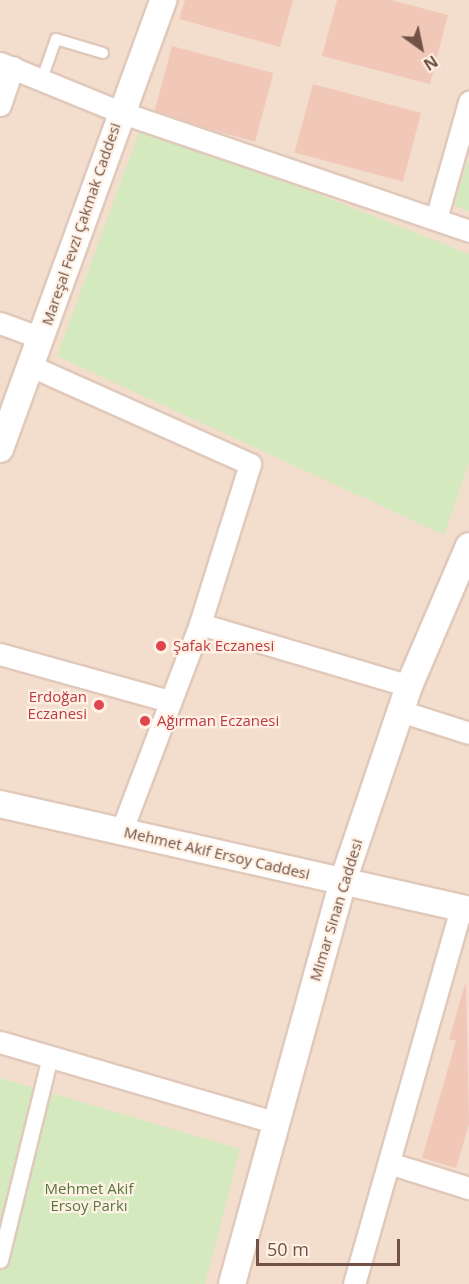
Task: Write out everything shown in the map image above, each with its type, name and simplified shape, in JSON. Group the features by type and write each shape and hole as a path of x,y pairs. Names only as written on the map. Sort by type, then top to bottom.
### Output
{"street":[{"name":"Mareşal Fevzi Çakmak Caddesi","path":"0,449 120,112 163,0"},
{"path":"0,105 7,65 120,112 469,231"},
{"path":"436,219 469,102"},
{"path":"0,323 41,338"},
{"path":"31,366 250,464 201,624 121,832"},
{"name":"Mimar Sinan Caddesi","path":"232,1284 273,1122 343,881 409,686 469,546"},
{"path":"201,624 409,686"},
{"path":"0,654 170,701"},
{"path":"400,711 469,733"},
{"name":"Mehmet Akif Ersoy Caddesi","path":"0,804 465,909"},
{"path":"354,1284 465,909"},
{"path":"0,1042 273,1122"},
{"path":"0,1260 50,1057"},
{"path":"389,1163 469,1188"}],"lane":[{"path":"42,79 56,39 103,53"}],"shaded area":[{"path":"0,0 469,0 469,1284 0,1284"}],"green space":[{"path":"142,124 469,254 469,463 444,535 57,356"},
{"path":"469,158 469,211 454,205"},
{"name":"Mehmet Akif Ersoy Parkı","path":"0,1078 240,1149 205,1284 0,1284"}],"building":[{"path":"185,0 293,0 280,47 179,19"},
{"path":"337,0 391,0 448,15 430,84 322,56"},
{"path":"172,46 273,73 255,142 154,115"},
{"path":"313,84 421,113 403,182 295,153"},
{"path":"466,981 469,1124 456,1168 422,1158 456,1041 449,1039"}],"place":[{"name":"Şafak Eczanesi","path":"161,646"},
{"name":"Erdoğan Eczanesi","path":"99,705"},
{"name":"Ağırman Eczanesi","path":"145,721"}]}
